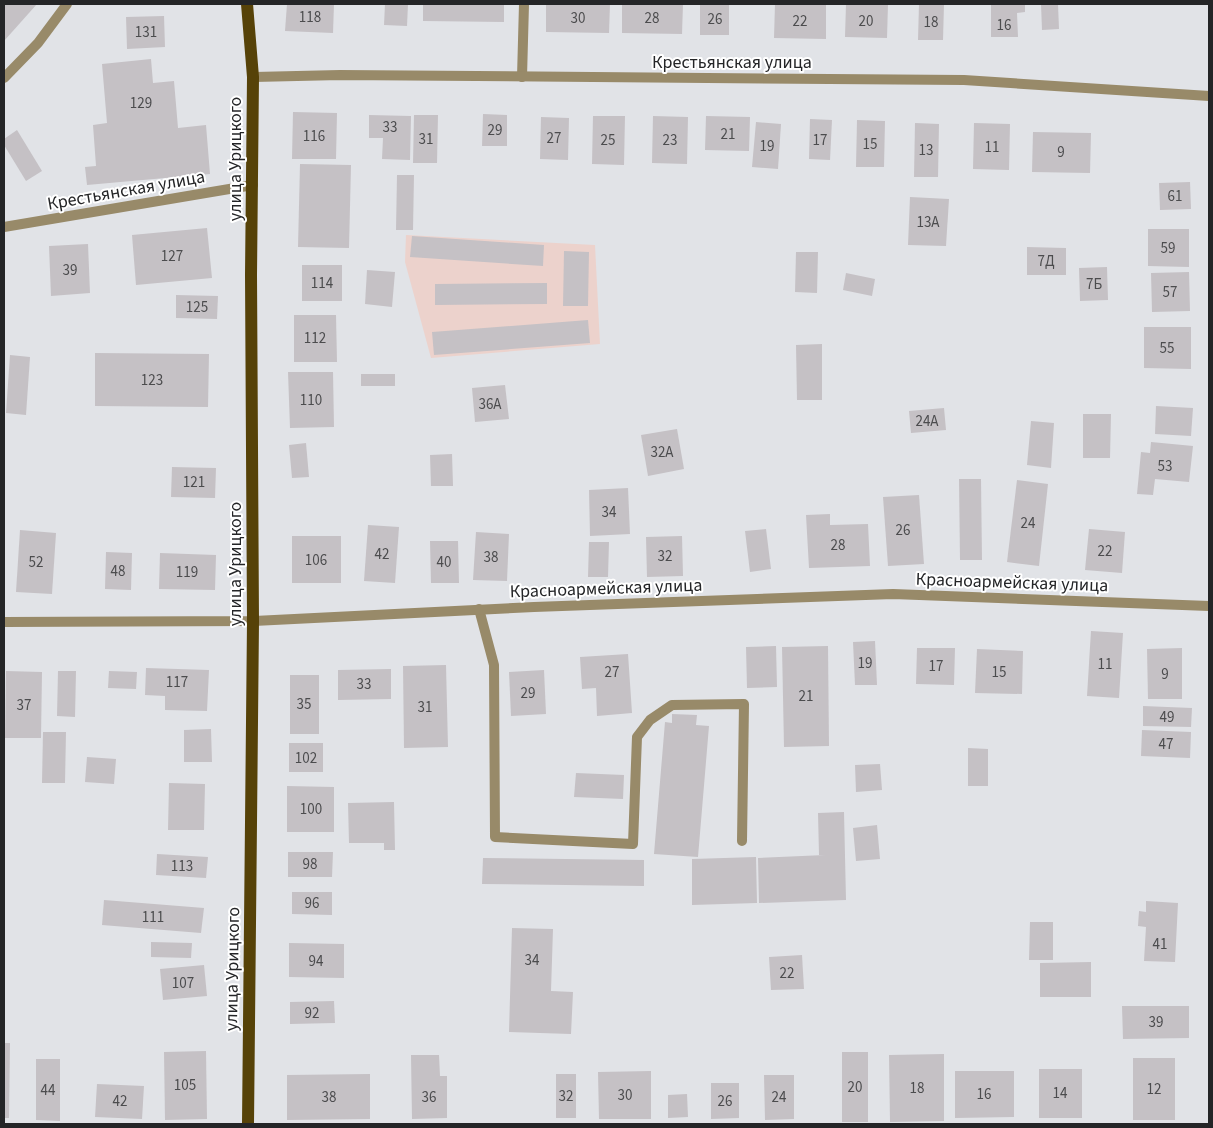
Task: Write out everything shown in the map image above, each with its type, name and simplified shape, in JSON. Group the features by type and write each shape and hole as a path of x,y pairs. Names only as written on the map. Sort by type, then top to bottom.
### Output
{"main road":[{"name":"улица Урицкого","path":"247,4 253,77 251,275 253,621 248,1124"}],"street":[{"path":"4,78 38,43 67,4"},
{"path":"522,77 524,4"},
{"name":"Крестьянская улица","path":"253,77 340,75 964,80 1209,96"},
{"name":"Крестьянская улица","path":"4,227 253,185"},
{"name":"Красноармейская улица","path":"4,622 253,621 479,609 893,594 1209,606"},
{"path":"479,609 494,665 494,837 633,844 637,737 650,720 672,705 744,704 742,841"}],"shaded area":[{"path":"406,235 595,245 600,344 431,358 405,262"}],"building":[{"path":"4,4 37,4 4,41"},
{"path":"287,4 334,4 333,33 285,31"},
{"path":"385,4 408,4 407,26 384,25"},
{"path":"423,4 504,4 504,22 423,21"},
{"path":"546,4 610,4 609,33 546,32"},
{"path":"622,4 683,4 682,34 622,33"},
{"path":"700,4 729,4 729,35 700,35"},
{"path":"775,4 826,4 826,39 774,38"},
{"path":"846,4 888,4 887,38 845,37"},
{"path":"919,4 944,4 943,40 918,40"},
{"path":"991,4 1025,4 1025,12 1017,13 1018,37 991,37"},
{"path":"1041,4 1058,4 1059,29 1042,30"},
{"path":"164,16 165,47 127,49 126,17"},
{"path":"151,59 153,83 174,81 178,128 206,125 210,174 87,185 85,167 96,166 93,125 107,123 102,64"},
{"path":"293,112 337,113 336,159 292,159"},
{"path":"483,114 507,115 507,146 482,146"},
{"path":"369,115 411,116 410,160 382,159 383,138 369,138"},
{"path":"414,115 438,115 437,163 413,163"},
{"path":"593,116 625,116 624,165 592,164"},
{"path":"653,116 688,117 687,164 652,163"},
{"path":"706,116 750,117 749,151 705,150"},
{"path":"541,117 569,118 568,160 540,159"},
{"path":"810,119 832,120 830,160 809,159"},
{"path":"857,120 885,121 884,167 856,167"},
{"path":"756,122 781,124 778,169 752,167"},
{"path":"915,123 939,124 938,177 914,177"},
{"path":"974,123 1010,124 1009,170 973,169"},
{"path":"17,130 42,171 26,181 4,145 4,139"},
{"path":"1033,132 1091,133 1090,173 1032,172"},
{"path":"300,164 351,165 349,248 298,247"},
{"path":"397,175 414,175 413,230 396,230"},
{"path":"1190,182 1191,209 1160,210 1159,183"},
{"path":"910,197 949,199 946,246 908,245"},
{"path":"207,228 212,278 136,285 132,235"},
{"path":"1148,229 1189,229 1189,267 1148,266"},
{"path":"412,236 544,245 543,266 410,257"},
{"path":"88,244 90,293 51,296 49,246"},
{"path":"1027,247 1066,248 1066,275 1027,275"},
{"path":"564,251 589,252 588,306 563,306"},
{"path":"796,252 818,252 817,293 795,292"},
{"path":"302,265 342,265 342,301 302,301"},
{"path":"1107,267 1108,300 1080,301 1079,268"},
{"path":"367,270 395,272 392,307 365,304"},
{"path":"1189,272 1190,311 1152,312 1151,273"},
{"path":"846,273 875,279 872,296 843,290"},
{"path":"547,283 547,304 435,305 435,284"},
{"path":"176,295 218,296 217,319 176,318"},
{"path":"294,315 336,315 337,362 294,362"},
{"path":"588,320 590,343 434,355 432,332"},
{"path":"1144,327 1191,327 1191,369 1144,368"},
{"path":"822,344 822,400 797,400 796,345"},
{"path":"95,353 209,354 208,407 95,406"},
{"path":"10,355 30,357 26,415 6,413"},
{"path":"288,372 333,372 334,427 290,428"},
{"path":"361,374 395,374 395,386 361,386"},
{"path":"505,385 509,419 475,422 472,388"},
{"path":"1156,406 1193,408 1191,436 1155,434"},
{"path":"944,408 946,430 911,433 909,411"},
{"path":"1083,414 1111,414 1110,458 1083,458"},
{"path":"1031,421 1054,423 1051,468 1027,465"},
{"path":"677,429 684,469 648,476 641,435"},
{"path":"1151,442 1193,446 1189,482 1155,479 1153,495 1137,494 1141,452 1150,453"},
{"path":"306,443 309,477 292,478 289,445"},
{"path":"452,454 453,486 431,486 430,455"},
{"path":"172,467 216,468 215,498 171,497"},
{"path":"959,479 981,479 982,560 960,560"},
{"path":"1017,480 1048,484 1039,566 1007,562"},
{"path":"628,488 630,534 590,536 589,490"},
{"path":"919,495 924,564 888,566 883,497"},
{"path":"830,514 830,525 868,524 870,566 809,568 806,515"},
{"path":"368,525 399,527 395,583 364,581"},
{"path":"766,529 771,569 750,572 745,531"},
{"path":"1089,529 1125,532 1122,573 1085,570"},
{"path":"20,530 56,533 52,594 16,592"},
{"path":"476,532 509,534 507,581 473,580"},
{"path":"292,536 341,536 341,583 292,583"},
{"path":"682,536 683,576 647,577 646,537"},
{"path":"430,541 458,541 459,583 431,583"},
{"path":"589,542 609,542 608,577 588,577"},
{"path":"106,552 132,553 131,590 105,589"},
{"path":"160,553 216,555 215,590 159,589"},
{"path":"1091,631 1123,633 1119,698 1087,696"},
{"path":"875,641 877,685 855,685 853,642"},
{"path":"776,646 777,687 747,688 746,647"},
{"path":"828,646 829,746 784,747 782,647"},
{"path":"917,648 955,648 954,685 916,684"},
{"path":"1182,648 1182,699 1148,699 1147,649"},
{"path":"977,649 1023,651 1022,694 975,693"},
{"path":"628,654 632,713 597,716 596,688 582,689 580,657"},
{"path":"446,665 448,747 404,748 403,666"},
{"path":"146,668 209,670 207,711 165,710 165,696 145,695"},
{"path":"391,669 391,699 338,700 338,670"},
{"path":"544,670 546,714 511,716 509,672"},
{"path":"6,671 42,672 41,738 5,738"},
{"path":"58,671 76,671 75,717 57,716"},
{"path":"109,671 137,672 136,689 108,688"},
{"path":"290,675 319,675 319,734 290,734"},
{"path":"1143,706 1192,708 1191,727 1143,726"},
{"path":"672,714 697,715 696,725 709,726 698,857 654,854 665,722 672,723"},
{"path":"211,729 212,762 184,762 184,730"},
{"path":"1142,730 1191,732 1190,758 1141,756"},
{"path":"43,732 66,732 65,783 42,783"},
{"path":"289,743 323,743 323,772 289,772"},
{"path":"968,748 988,749 988,786 968,786"},
{"path":"87,757 116,759 114,784 85,782"},
{"path":"880,764 882,790 856,792 855,765"},
{"path":"576,773 624,775 623,799 574,797"},
{"path":"169,783 205,784 204,830 168,830"},
{"path":"287,786 334,787 334,832 287,832"},
{"path":"394,802 395,850 384,850 384,843 349,843 348,803"},
{"path":"844,812 846,900 759,903 758,858 825,855 819,855 818,813"},
{"path":"877,825 880,859 856,861 853,828"},
{"path":"288,852 333,852 332,877 288,877"},
{"path":"157,854 208,857 206,878 156,875"},
{"path":"756,857 757,903 692,905 692,859"},
{"path":"483,858 644,860 644,886 482,884"},
{"path":"292,892 332,892 332,915 292,914"},
{"path":"104,900 204,908 201,933 102,925"},
{"path":"1146,901 1178,903 1175,962 1144,961 1146,927 1138,926 1139,911 1146,912"},
{"path":"1030,922 1053,922 1053,960 1029,960"},
{"path":"512,928 553,929 551,991 573,992 571,1034 509,1032"},
{"path":"151,942 192,943 191,958 151,957"},
{"path":"289,943 344,944 344,978 289,977"},
{"path":"802,955 804,989 771,990 769,957"},
{"path":"1091,962 1091,997 1040,997 1040,963"},
{"path":"204,965 207,996 163,1000 160,969"},
{"path":"334,1001 335,1023 290,1024 290,1002"},
{"path":"1122,1006 1189,1006 1189,1038 1123,1039"},
{"path":"4,1043 10,1043 9,1118 4,1118"},
{"path":"206,1051 207,1119 165,1120 164,1052"},
{"path":"842,1052 868,1052 868,1122 842,1122"},
{"path":"944,1054 944,1121 890,1122 889,1055"},
{"path":"411,1055 439,1055 440,1076 447,1076 447,1118 412,1119"},
{"path":"1133,1058 1175,1058 1175,1120 1133,1120"},
{"path":"36,1059 60,1059 60,1121 36,1120"},
{"path":"1039,1069 1082,1069 1082,1118 1039,1118"},
{"path":"651,1071 651,1119 599,1119 598,1072"},
{"path":"955,1071 1014,1071 1014,1117 955,1118"},
{"path":"370,1074 370,1119 287,1120 287,1075"},
{"path":"556,1074 576,1074 576,1118 556,1118"},
{"path":"764,1075 794,1075 794,1119 765,1120"},
{"path":"711,1083 739,1083 739,1118 711,1119"},
{"path":"97,1084 144,1086 142,1119 95,1117"},
{"path":"687,1094 688,1117 668,1118 668,1095"}]}
